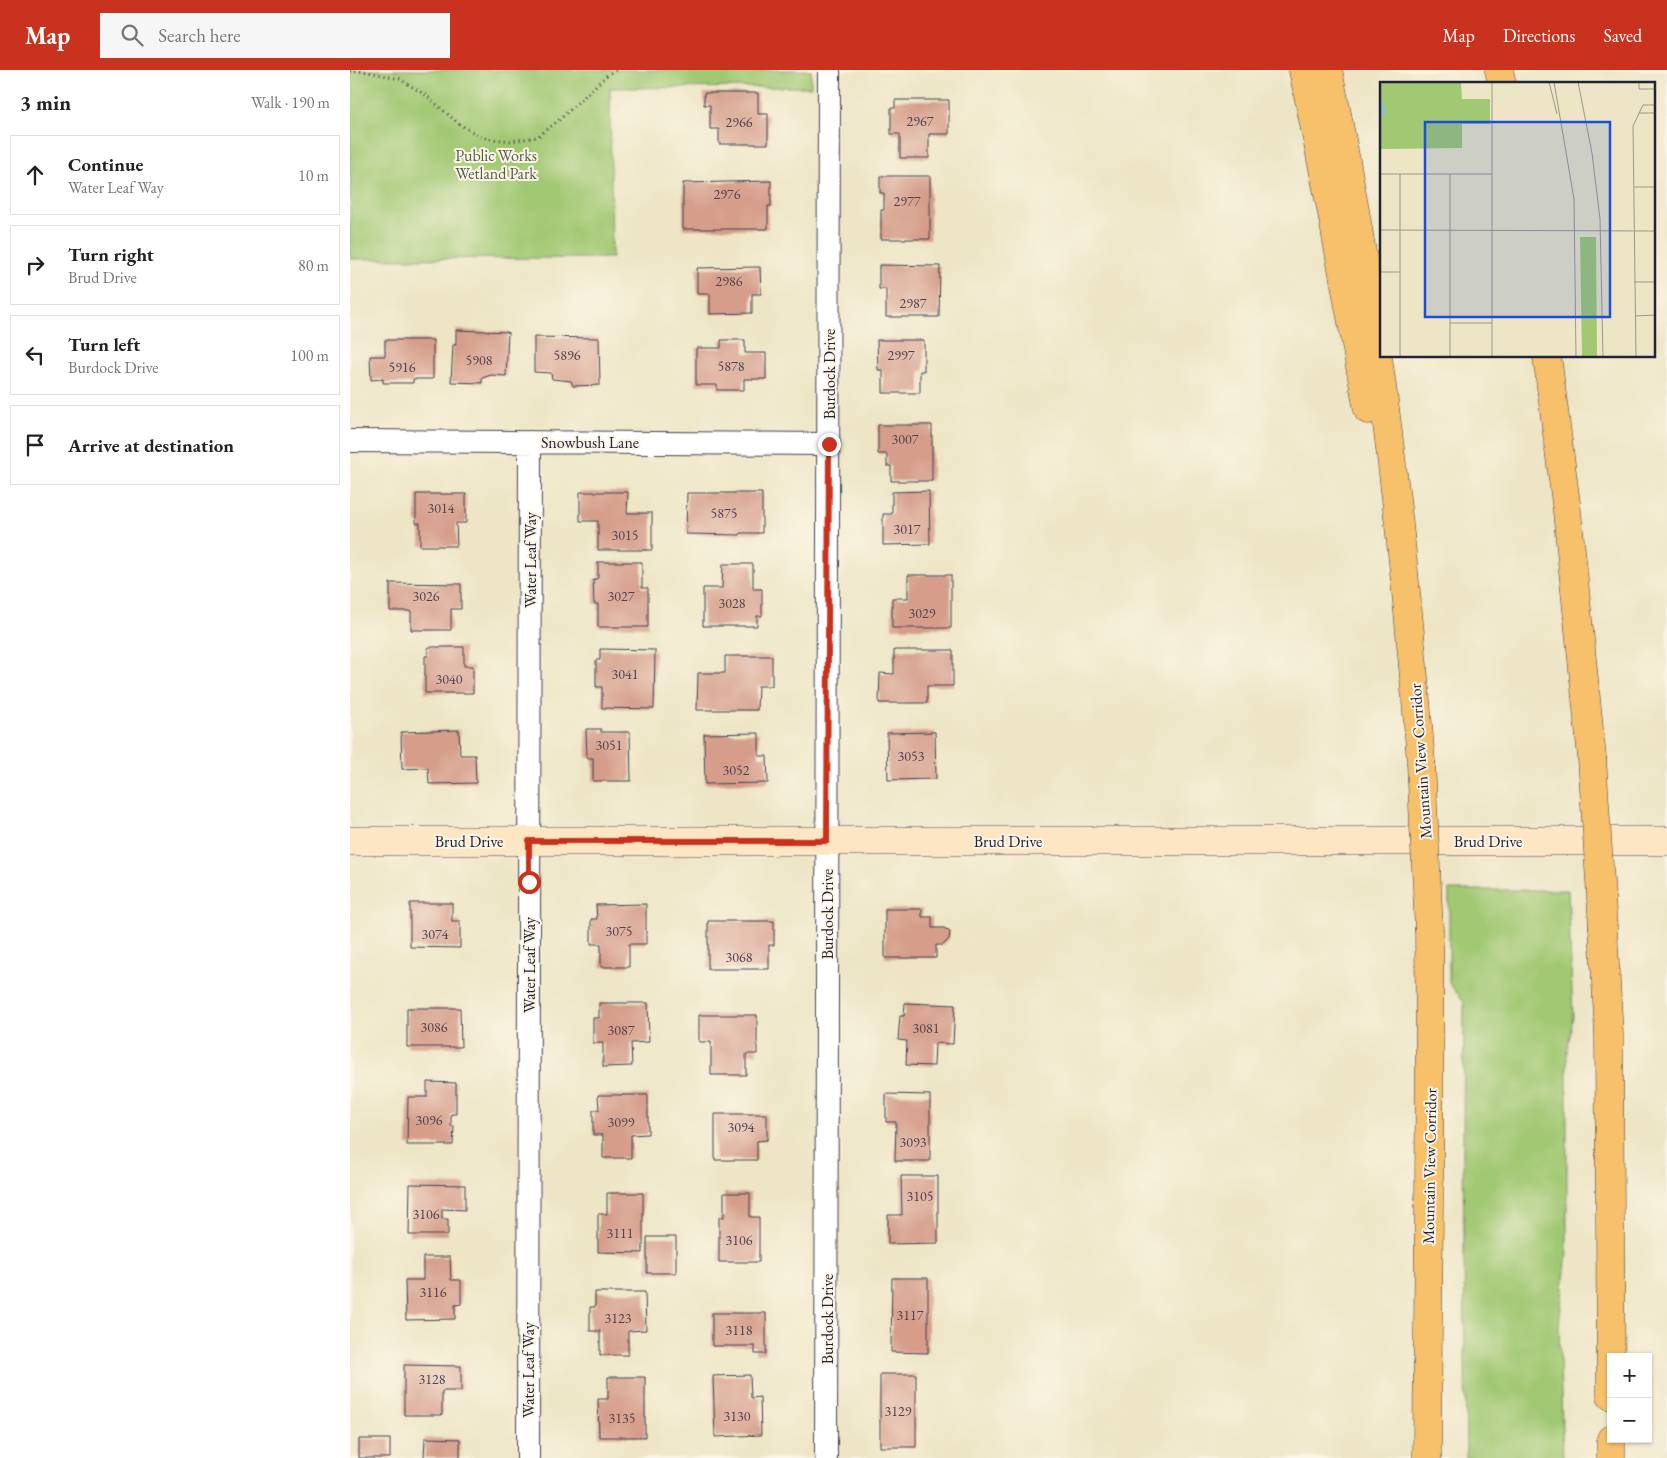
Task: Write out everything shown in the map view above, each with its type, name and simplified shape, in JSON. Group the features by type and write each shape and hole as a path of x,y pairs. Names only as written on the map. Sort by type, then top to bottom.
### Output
{"highway":[{"path":"1302,70 1329,198 1378,467 1410,618"},
{"name":"Mountain View Corridor","path":"1328,70 1359,238 1378,356 1394,475 1410,618 1421,762 1429,931 1431,1067 1428,1171 1427,1458"},
{"path":"1546,358 1569,530 1592,758 1604,928 1609,1035 1611,1353"},
{"path":"1611,1443 1611,1458"}],"main road":[{"name":"Brud Drive","path":"350,842 1667,841"}],"street":[{"name":"Burdock Drive","path":"826,1458 829,70"},
{"name":"Snowbush Lane","path":"350,441 829,444"},
{"name":"Water Leaf Way","path":"528,1458 530,442"}],"path":[{"path":"350,72 364,71 400,79 427,96 459,124 484,138 511,141 537,137 558,121 608,74 616,70"}],"green space":[{"name":"Public Works Wetland Park","path":"350,70 811,70 811,87 610,88 612,258 350,259"},
{"path":"1449,890 1568,890 1573,1017 1567,1052 1567,1252 1559,1326 1563,1458 1466,1458 1463,1149 1464,1002 1449,983"}],"building":[{"path":"704,93 758,93 758,114 768,114 768,144 719,144 719,129 710,129 710,105 704,105"},
{"path":"895,100 949,100 949,134 929,134 929,158 900,158 900,134 891,134 891,108 895,108"},
{"path":"880,176 930,176 930,239 881,239 881,210 884,210 884,193 880,193"},
{"path":"771,181 771,206 768,206 768,229 683,229 683,183"},
{"path":"879,265 940,266 939,317 886,317 886,289 879,289"},
{"path":"760,267 761,294 752,294 752,313 710,314 710,294 697,294 697,268"},
{"path":"456,330 508,332 506,376 491,375 482,378 482,383 451,382 453,345 456,345"},
{"path":"534,337 599,338 600,385 573,386 571,381 552,379 551,373 534,372"},
{"path":"385,340 433,340 433,379 413,379 413,383 383,383 383,379 371,380 370,356 385,356"},
{"path":"721,340 745,340 745,353 766,353 766,379 744,379 744,390 717,390 717,385 696,385 696,348 721,348"},
{"path":"877,340 924,340 924,371 920,371 920,393 883,393 883,370 878,370"},
{"path":"878,425 932,425 932,481 891,481 891,466 887,466 887,454 878,454"},
{"path":"929,491 930,544 883,545 883,514 892,514 892,492"},
{"path":"580,492 628,492 627,513 652,513 652,550 598,550 598,521 580,521"},
{"path":"687,493 762,493 762,533 740,533 740,535 686,534"},
{"path":"416,494 466,494 466,523 456,523 457,546 420,546 420,523 416,523"},
{"path":"598,562 642,562 642,588 648,588 648,627 598,627 598,604 594,604 593,580 598,578"},
{"path":"723,564 753,564 753,589 762,589 762,616 757,616 757,626 703,626 703,588 722,588"},
{"path":"908,575 951,575 951,628 892,628 892,598 908,598"},
{"path":"390,583 461,584 461,609 451,609 451,630 411,630 411,611 390,611"},
{"path":"428,647 464,647 464,666 473,666 473,693 425,693 425,656 428,656"},
{"path":"600,649 655,650 654,709 602,708 602,687 596,687 596,660 600,660"},
{"path":"894,650 953,650 953,686 927,686 927,703 879,703 880,673 894,674"},
{"path":"725,656 772,656 772,686 758,686 757,710 697,710 698,673 725,673"},
{"path":"586,729 601,729 601,732 630,732 631,781 593,781 593,758 587,758"},
{"path":"459,730 460,755 475,755 476,783 429,784 428,768 402,769 401,732"},
{"path":"935,732 936,779 888,780 887,733"},
{"path":"759,733 759,756 767,756 768,783 705,784 704,734"},
{"path":"410,903 452,903 452,921 460,921 460,948 410,947"},
{"path":"646,904 646,944 629,944 629,967 601,967 601,944 591,944 591,919 597,919 596,905"},
{"path":"885,909 922,909 922,917 932,917 932,928 944,928 950,932 949,939 943,945 936,945 936,958 885,958"},
{"path":"708,921 774,921 774,945 769,945 769,969 708,969"},
{"path":"599,1003 648,1003 649,1042 631,1043 632,1066 603,1067 603,1043 593,1043 593,1018 599,1018"},
{"path":"905,1003 955,1005 953,1044 935,1043 934,1066 906,1065 907,1041 898,1040 900,1016 904,1016"},
{"path":"407,1008 460,1008 461,1047 407,1047"},
{"path":"699,1015 757,1015 757,1054 746,1054 746,1075 711,1075 711,1042 699,1042"},
{"path":"427,1082 456,1083 456,1114 451,1114 451,1126 454,1126 453,1145 407,1145 408,1097 427,1097"},
{"path":"886,1094 930,1095 930,1161 895,1161 896,1122 886,1122"},
{"path":"598,1095 648,1095 648,1134 631,1135 631,1158 603,1158 603,1135 593,1135 593,1110 599,1110"},
{"path":"715,1114 767,1114 767,1140 757,1141 757,1160 715,1160"},
{"path":"901,1176 938,1176 938,1243 888,1244 888,1215 902,1215"},
{"path":"410,1184 465,1185 465,1210 442,1209 442,1219 448,1219 448,1235 409,1235"},
{"path":"607,1193 643,1193 643,1253 598,1252 598,1214 607,1214"},
{"path":"724,1193 750,1193 750,1217 759,1217 759,1262 719,1262 719,1217 724,1217"},
{"path":"647,1237 676,1237 676,1273 647,1273"},
{"path":"423,1257 450,1257 451,1280 461,1280 461,1304 455,1305 455,1319 406,1320 405,1280 423,1280"},
{"path":"892,1278 928,1278 928,1353 891,1352"},
{"path":"595,1292 645,1292 646,1330 628,1331 628,1355 600,1355 600,1331 590,1331 590,1307 595,1307"},
{"path":"712,1313 766,1313 766,1354 755,1354 755,1346 712,1346"},
{"path":"404,1365 461,1366 461,1391 442,1391 442,1415 404,1415"},
{"path":"880,1374 916,1374 916,1447 880,1447"},
{"path":"750,1375 751,1398 760,1397 761,1435 715,1437 713,1376"},
{"path":"608,1377 645,1377 645,1437 599,1437 598,1399 608,1399"},
{"path":"425,1438 460,1439 460,1458 424,1458"},
{"path":"359,1439 390,1439 390,1458 359,1458"}],"route":[{"path":"529,882 529,841 827,841 829,444"}]}
